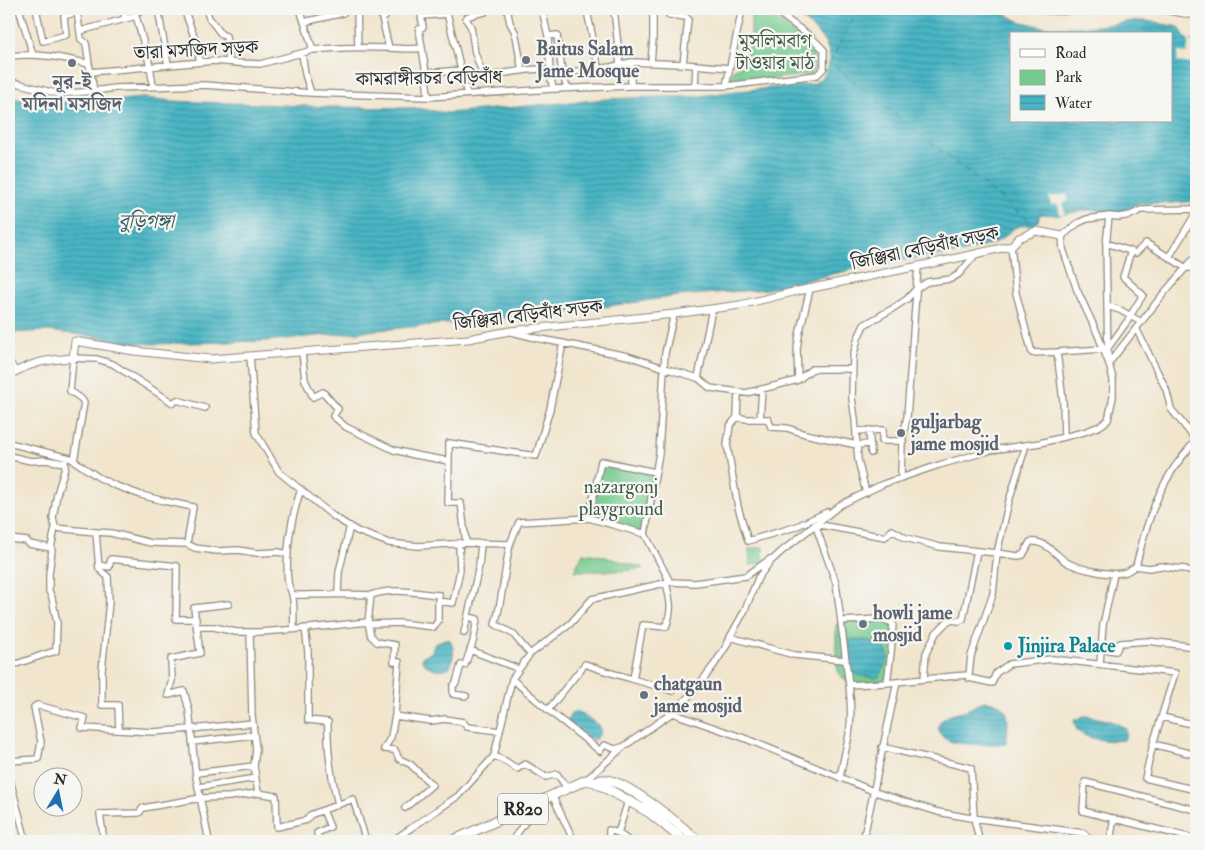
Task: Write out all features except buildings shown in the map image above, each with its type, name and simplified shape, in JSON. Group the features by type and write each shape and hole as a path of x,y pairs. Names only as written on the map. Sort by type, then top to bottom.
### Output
{"main road":[{"path":"1044,9 1071,9"},
{"path":"1167,9 1196,14"},
{"name":"R820","path":"452,841 467,837 567,788 590,781 606,779 618,783 651,804 698,841"},
{"path":"590,781 650,813 684,841"}],"street":[{"path":"19,9 33,55"},
{"path":"36,9 43,41 66,35 64,16 89,9"},
{"path":"123,9 125,19"},
{"path":"134,9 150,66 153,86"},
{"path":"140,9 140,11 149,9"},
{"path":"158,9 168,65"},
{"path":"184,9 195,39 200,62"},
{"path":"206,9 209,18 222,35 226,36 229,62"},
{"path":"300,9 313,50"},
{"path":"304,22 343,13 345,9"},
{"path":"357,9 358,47"},
{"path":"384,9 385,16 382,18 389,48"},
{"path":"420,9 423,26 419,28 428,97"},
{"path":"484,78 475,53 471,28 466,19 474,11 485,12 485,9"},
{"path":"507,9 517,41 522,71"},
{"path":"542,9 548,36 552,89"},
{"path":"588,9 598,68"},
{"path":"614,9 620,65"},
{"path":"651,62 653,9"},
{"path":"670,9 669,15 686,17 688,19 683,64"},
{"path":"726,86 742,9"},
{"name":"কামরাঙ্গীরচর বেড়িবাঁধ","path":"9,81 59,94 116,88 204,86 311,93 428,97 567,88 726,86 817,74 824,68 824,50 811,37 773,9"},
{"path":"78,11 81,39 86,43 94,91"},
{"path":"422,16 446,12 467,94"},
{"path":"80,31 136,16"},
{"path":"548,36 557,35 562,72 567,88"},
{"name":"তারা মসজিদ সড়ক","path":"90,72 214,61 260,64 313,50 330,48 358,47 405,50 422,48"},
{"path":"302,53 305,74 311,93"},
{"path":"9,56 22,54 60,57 89,64"},
{"path":"631,62 631,86"},
{"path":"463,80 540,69 550,73 598,68 631,62 730,68"},
{"path":"694,86 696,65"},
{"path":"426,73 461,70"},
{"path":"1106,348 1077,290 1063,249 1062,236 1078,223 1087,219 1131,215 1141,210 1196,209"},
{"path":"1169,257 1196,213"},
{"path":"738,392 737,417 730,426 727,444 738,507 748,541 795,527 901,477 992,450 1064,437 1100,426 1108,420 1113,397 1112,379 1106,348 1106,243 1109,216"},
{"name":"জিঞ্জিরা বেড়িবাঁধ সড়ক","path":"73,358 74,341 134,351 210,359 468,340 510,331 674,314 740,305 1011,246 1019,238 1035,228 1062,236"},
{"path":"1106,243 1136,252 1146,244 1186,268 1196,268"},
{"path":"1011,246 1016,293 1032,353 1106,348 1143,295 1123,277 1131,251"},
{"path":"866,493 858,460 852,398 852,369 855,344 864,325 907,299 916,289 927,282 951,279 959,274 976,254"},
{"path":"1109,364 1164,292 1196,256"},
{"path":"901,477 918,266"},
{"path":"798,380 797,349 810,289"},
{"path":"1107,306 1120,310 1141,322"},
{"path":"698,378 712,309"},
{"path":"633,679 643,625 666,627 670,616 671,605 668,582 645,534 658,453 665,353 674,314"},
{"path":"1136,328 1166,389 1171,409 1196,440 1172,471 1159,495 1144,534 1136,566"},
{"path":"510,331 628,356 698,378 710,388 746,394 798,380 812,369 852,369"},
{"path":"438,601 453,602 460,570 462,543 461,502 448,503 449,443 536,456 550,409 563,343"},
{"path":"302,352 306,380 313,398 323,392 338,409 333,416 346,426 394,450 449,461"},
{"path":"1057,352 1063,401 1064,437"},
{"path":"250,356 256,433 280,472 333,516 357,531 389,543 418,546 462,543 510,544"},
{"path":"73,358 70,391 83,400 84,403 74,461"},
{"path":"9,362 12,374 28,365 45,360 97,359 113,364 173,403 177,400 205,408"},
{"path":"760,419 762,389"},
{"path":"737,417 768,419 771,427 787,428 805,434 858,445 870,444"},
{"path":"1190,432 1196,426"},
{"path":"869,430 871,453"},
{"path":"856,431 883,430 882,441 903,441"},
{"path":"9,442 65,460"},
{"path":"1026,445 1009,501 997,553 993,594 971,656 969,678 992,683 996,673 1009,664 1052,659 1175,673 1144,778 1196,790"},
{"path":"9,456 31,461 65,460 70,458 98,477 114,485 164,502 193,506 188,544"},
{"path":"9,666 56,651 57,623 49,591 52,550 50,548 55,528 56,502 65,468 65,460"},
{"path":"589,518 601,461 655,472"},
{"path":"294,629 292,595 288,585 288,554 292,517 300,489"},
{"path":"392,841 458,796 494,756 512,679 530,654 570,624 592,599 668,582 695,583 746,576 803,535 840,505"},
{"path":"530,654 513,634 496,624 510,544 519,522 589,518 645,534"},
{"path":"815,524 886,537 892,530 906,538 940,547 1018,556 1023,555 1030,542 1033,541 1047,546 1066,562 1077,567 1114,574 1127,571 1136,566 1148,568 1161,566 1185,569 1196,574"},
{"path":"815,524 836,584 846,653 845,660 851,710 848,739 840,778"},
{"path":"338,593 339,572 350,526"},
{"path":"55,528 111,534 151,543 188,544 195,548 217,551 238,550 288,554"},
{"path":"96,532 99,569 108,577 109,602 102,670 102,705 118,705 118,730"},
{"path":"9,539 27,541 29,544 50,548"},
{"path":"464,633 482,544"},
{"path":"590,781 623,747 672,712 695,690 727,645 744,612 758,578 782,550"},
{"path":"924,679 926,654 936,633 949,620 959,621 963,619 977,551"},
{"path":"99,565 109,567 111,559 176,566 176,619 196,619"},
{"path":"1100,664 1103,625 1114,574"},
{"path":"197,627 214,627 236,632 250,632 368,623 400,623 434,628 438,621 439,594 400,590 382,591 371,595 338,593 292,595"},
{"path":"371,595 368,623 371,636 377,642 395,645 394,662 399,662 395,716 391,737 384,749 395,750 399,759 410,764 432,785 405,808"},
{"path":"209,841 196,773 189,710 184,691 168,695 172,680 171,659 200,653 194,608 229,604"},
{"path":"466,696 453,694 453,686 456,683 461,665 465,665 477,619 468,617"},
{"path":"841,621 881,619 894,623 887,684"},
{"path":"305,628 308,652 308,720 328,722 327,741 329,758 338,804"},
{"path":"250,632 253,724 256,749 254,766 258,793"},
{"path":"730,637 794,655 845,660"},
{"path":"1101,649 1116,651 1120,643 1148,641 1196,647"},
{"path":"470,650 514,666 518,670"},
{"path":"548,710 585,664 672,691"},
{"path":"849,685 887,684 969,675"},
{"path":"512,679 600,751 604,745 615,749 623,747"},
{"path":"862,841 897,682"},
{"path":"9,762 38,759 41,742 34,707 37,705 85,718 82,728 153,732 253,724"},
{"path":"672,712 744,738 873,791 938,812 1084,833 1089,839 1104,841"},
{"path":"395,716 431,721 445,719 462,722 467,727 500,731"},
{"path":"1162,717 1196,725"},
{"path":"192,742 254,735"},
{"path":"1153,744 1196,754"},
{"path":"882,747 971,768 974,818 978,841"},
{"path":"494,756 517,769 525,764 546,777 557,774 567,788"},
{"path":"196,773 254,766"},
{"path":"9,776 26,841"},
{"path":"199,787 256,778"},
{"path":"1196,810 1085,782 1083,811 1196,839"},
{"path":"104,841 100,814 139,813 143,808 201,798 230,797 258,793 276,796 277,827 307,820 310,815 353,800 366,841"},
{"path":"552,796 573,841"},
{"path":"618,832 628,801"},
{"path":"512,841 539,802"},
{"path":"319,841 317,833 330,827 323,810"},
{"path":"1110,841 1114,818"},
{"path":"609,841 610,830 618,832 629,841"}],"green space":[{"name":"মুসলিমবাগ টাওয়ার মাঠ","path":"751,9 763,9 813,47 814,69 812,74 745,82 729,82 733,70 742,65 751,37"},
{"name":"nazargonj playground","path":"601,461 655,472 645,534 589,518"},
{"path":"763,547 764,563 750,565 749,549"},
{"path":"583,553 598,555 644,568 623,571 574,571"},
{"path":"841,621 887,622 894,626 893,663 883,682 849,685 839,673 836,663 836,625"}],"water":[{"name":"বুড়িগঙ্গা","path":"790,9 996,9 1018,21 1043,27 1098,26 1146,21 1179,27 1187,40 1196,42 1196,201 1142,203 1117,213 1085,210 1060,215 1040,214 1038,221 1034,225 1019,226 994,243 961,253 877,264 768,289 677,296 569,312 264,341 153,344 130,343 93,336 48,331 9,333 9,98 42,102 96,102 143,98 174,101 332,107 414,108 447,113 607,99 693,97 813,84 827,70 830,58 824,41"},
{"path":"445,639 450,640 453,646 453,657 450,667 446,669 431,668 422,661 423,656 431,653 435,643"},
{"path":"856,639 876,643 885,648 888,658 880,676 876,678 853,674 844,643"},
{"path":"985,701 1001,705 1005,710 1008,721 1006,744 959,743 942,737 939,726 941,721 950,715 967,710"},
{"path":"575,711 601,727 600,734 596,739 584,736 567,722 570,715"},
{"path":"1084,716 1106,720 1122,726 1126,729 1124,740 1100,740 1082,734 1076,729 1074,720"}],"pier":[{"path":"1189,41 1196,42 1196,64 1177,62 1178,52 1187,53"},
{"path":"1067,194 1068,202 1063,203 1065,214 1060,215 1058,204 1051,205 1049,197"}],"ferry route":[{"path":"858,9 830,62 1034,225"}],"place":[{"name":"Baitus Salam Jame Mosque","path":"526,60"},
{"name":"নূর-ই মদিনা মসজিদ","path":"72,63"},
{"name":"guljarbag jame mosjid","path":"901,433"},
{"name":"howli jame mosjid","path":"863,624"},
{"name":"Jinjira Palace","path":"1008,646"},
{"name":"chatgaun jame mosjid","path":"644,695"}]}
